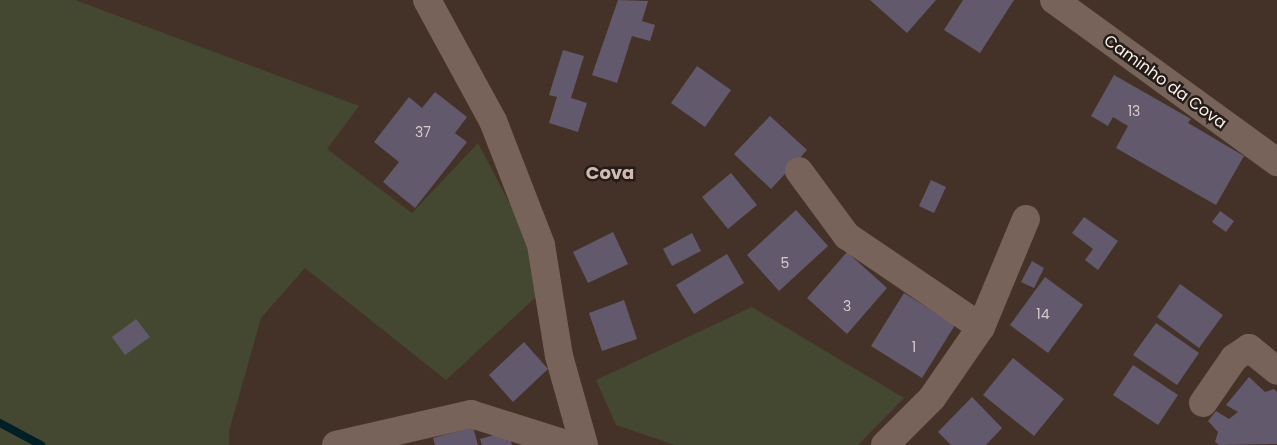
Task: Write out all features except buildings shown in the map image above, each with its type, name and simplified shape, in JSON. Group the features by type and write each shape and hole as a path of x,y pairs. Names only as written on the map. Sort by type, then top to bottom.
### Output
{"street":[{"path":"427,0 494,121 541,245 559,356 584,445"},
{"name":"Caminho da Cova","path":"1054,0 1277,162"},
{"path":"799,171 846,236 981,327"},
{"path":"885,445 932,398 981,327 1026,219"},
{"path":"1203,403 1234,358 1249,348 1277,371"},
{"path":"336,445 472,414 569,445"}],"green space":[{"path":"0,0 75,0 359,106 327,149 412,213 478,143 529,241 537,296 446,380 305,268 261,318 229,431 229,445 0,445"},
{"path":"752,307 904,398 858,445 675,445 616,425 596,380"}],"waterway":[{"path":"0,423 41,445"}],"district":[{"name":"Cova","path":"610,173"}]}
